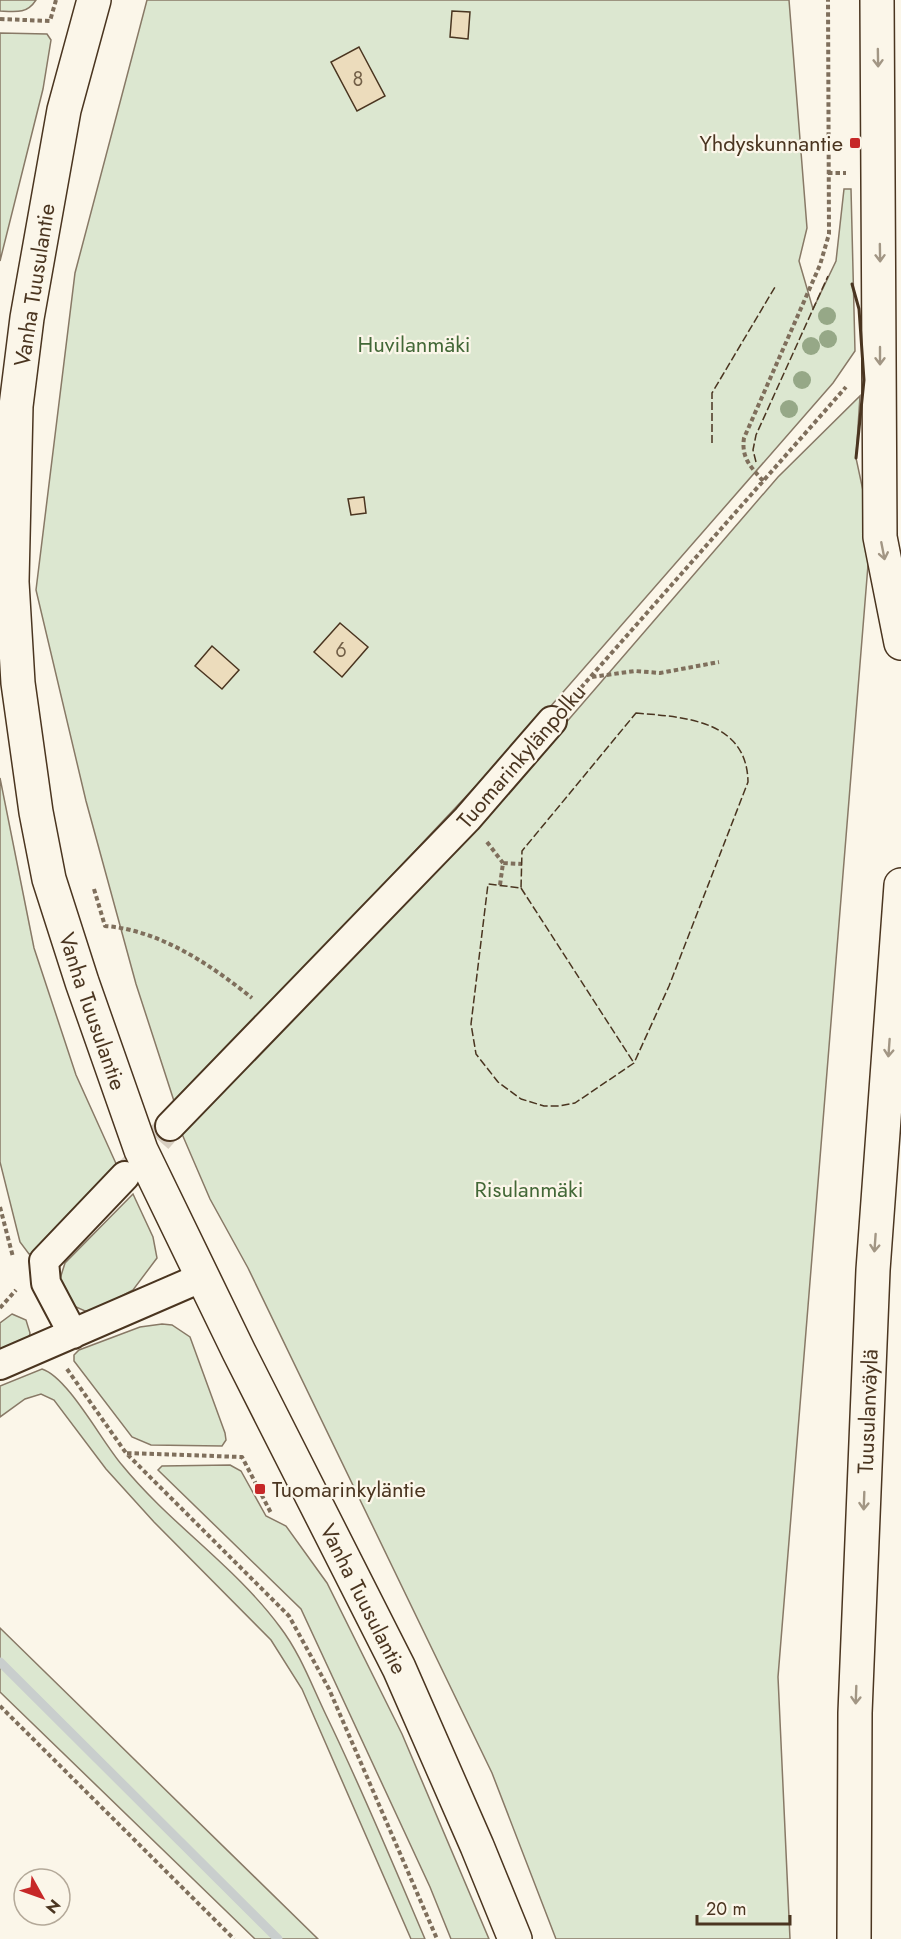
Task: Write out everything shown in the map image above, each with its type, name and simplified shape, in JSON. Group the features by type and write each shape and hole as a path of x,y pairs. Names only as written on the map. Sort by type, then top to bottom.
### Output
{"main road":[{"path":"878,0 880,537 901,643"},
{"name":"Vanha Tuusulantie","path":"94,3 64,110 27,318 16,406 12,582 18,683 36,812 49,879 81,982 141,1150 399,1668 515,1939"},
{"name":"Tuusulanväylä","path":"854,1939 855,1713 873,1282 901,885"}],"street":[{"name":"Tuomarinkylänpolku","path":"170,1126 467,819 552,721"},
{"path":"62,1339 46,1283 44,1262 125,1176"},
{"path":"0,1365 203,1277"}],"path":[{"path":"0,19 50,21 56,0"},
{"path":"764,482 746,462 742,451 744,438 820,265 829,234 828,0"},
{"path":"828,173 855,172"},
{"name":"Tuomarinkylänpolku","path":"552,721 850,382"},
{"path":"591,677 635,671 660,673 719,662"},
{"path":"500,885 503,863 522,864"},
{"path":"94,889 105,926 150,937 197,957 276,1017"},
{"path":"0,1207 15,1263"},
{"path":"0,1308 21,1286"},
{"path":"62,1339 126,1453 289,1616 329,1689 437,1939"},
{"path":"126,1453 242,1457 272,1513"},
{"path":"0,1706 234,1939"}],"green space":[{"path":"0,0 36,0 25,10 11,12 0,11"},
{"name":"Huvilanmäki","path":"147,0 789,0 807,228 799,261 813,309 836,261 844,189 851,189 855,351 833,383 550,707 352,918 174,1101 136,984 86,801 36,590 75,273"},
{"path":"0,33 47,34 51,40 43,89 0,261"},
{"name":"Risulanmäki","path":"860,396 856,458 871,528 778,1677 790,1939 556,1939 492,1773 248,1268 210,1199 182,1134 457,849 778,477"},
{"path":"0,778 34,948 76,1075 118,1168 35,1253 29,1254 20,1242 0,1162"},
{"path":"133,1194 153,1237 157,1258 133,1290 96,1310 85,1311 76,1307 62,1291 59,1282 65,1263"},
{"path":"12,1314 26,1320 30,1333 29,1338 0,1353 0,1323"},
{"path":"172,1325 190,1337 225,1433 226,1440 222,1446 151,1445 132,1437 74,1361 74,1355 79,1350 140,1327"},
{"path":"42,1369 63,1384 114,1455 141,1486 243,1584 287,1637 352,1771 425,1939 411,1939 302,1689 271,1640 154,1522 106,1469 54,1400 41,1394 25,1399 0,1417 0,1386"},
{"path":"230,1465 241,1471 266,1516 286,1526 327,1583 402,1734 489,1939 451,1939 430,1887 301,1609 158,1470 162,1466"},
{"path":"0,1628 318,1939 255,1939 0,1692"}],"building":[{"path":"452,11 470,12 468,39 450,37"},
{"path":"359,47 385,96 357,111 331,62"},
{"path":"364,497 366,513 351,515 348,499"},
{"path":"340,623 368,647 342,677 314,652"},
{"path":"212,646 239,670 222,689 195,666"}],"waterway":[{"path":"0,1662 278,1939"}],"tunnel":[{"path":"130,1171 170,1126"}],"fence":[{"path":"756,462 753,450 756,435 828,276"},
{"path":"712,443 712,393 775,287"},
{"path":"636,713 692,720 725,734 737,746 745,761 748,782 669,986 634,1063 575,1103 544,1106 521,1099 498,1082 476,1054 471,1024 488,884 521,888 522,851 636,713"},
{"path":"521,888 634,1063"}],"wall":[{"path":"852,284 859,309 864,380 856,458"}],"place":[{"name":"Yhdyskunnantie","path":"855,143"},
{"name":"Tuomarinkyläntie","path":"260,1489"}]}
